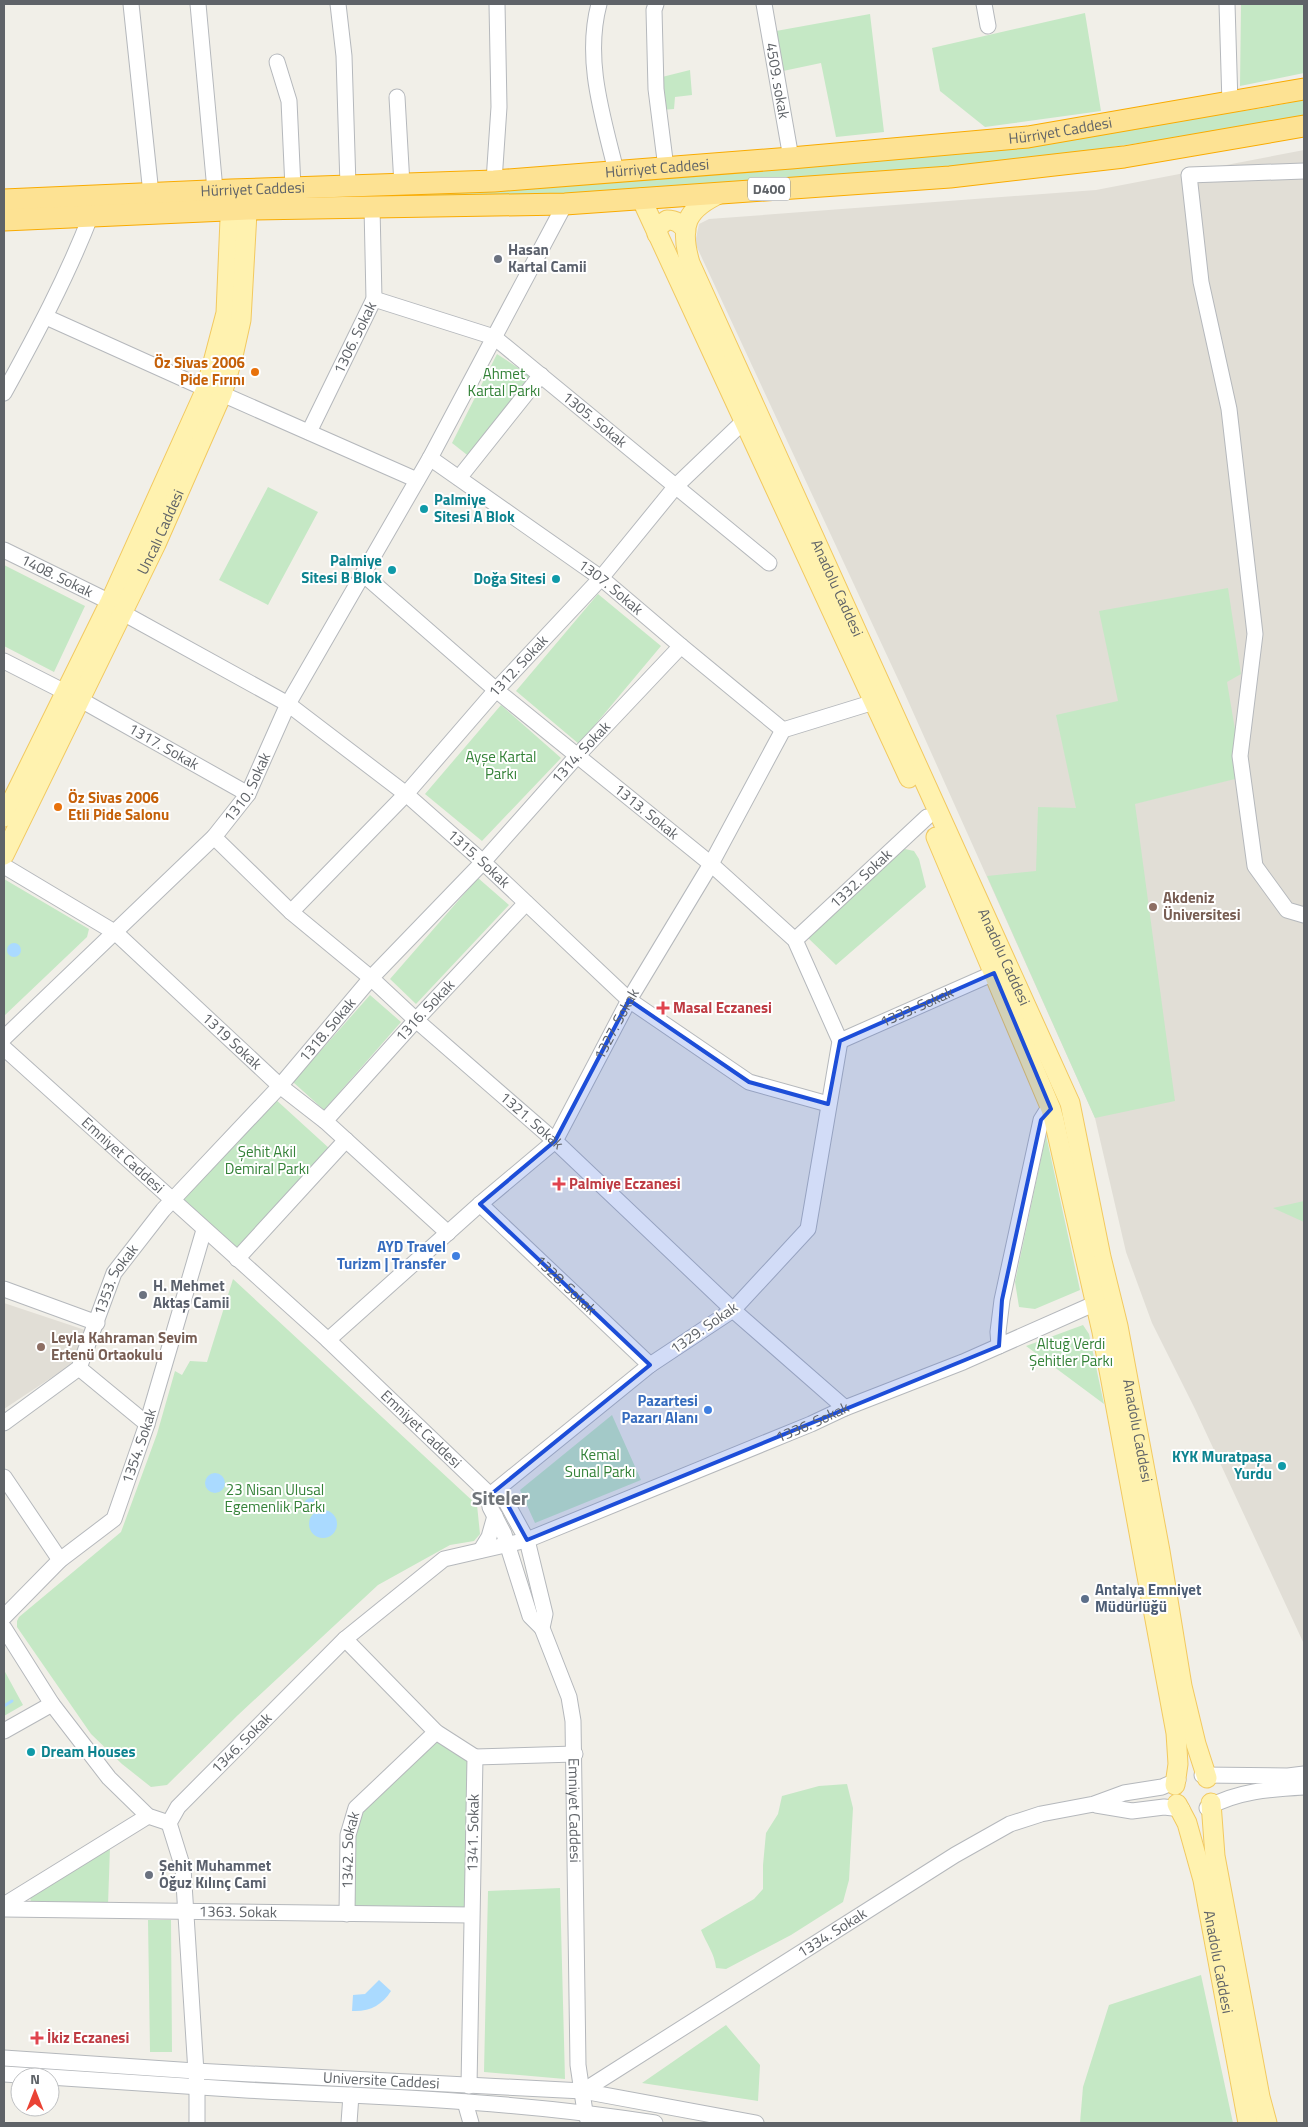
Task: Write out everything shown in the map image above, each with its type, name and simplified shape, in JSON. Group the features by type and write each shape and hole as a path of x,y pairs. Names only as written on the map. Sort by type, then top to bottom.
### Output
{"highway":[{"name":"Hürriyet Caddesi","path":"4,220 91,215 293,188 494,181 1028,137 1230,104 1304,89"},
{"name":"Hürriyet Caddesi","path":"4,200 151,194 235,197 372,207 565,204 950,177 1124,157 1304,126"}],"main road":[{"name":"Anadolu Caddesi","path":"722,192 702,202 694,209 686,224 684,244 690,263 1070,1103 1101,1257 1105,1304 1176,1733 1178,1764 1176,1782"},
{"name":"Uncalı Caddesi","path":"4,855 73,696 116,608 156,544 214,391 226,313 235,197"},
{"name":"Anadolu Caddesi","path":"641,198 927,817 1051,1109 1105,1304 1160,1550 1182,1686 1205,1776"},
{"path":"657,234 659,226 667,220 676,220 686,231"},
{"name":"Uncalı Caddesi","path":"4,817 73,696"},
{"path":"1190,1773 1205,1776 1213,1790 1210,1805 1195,1812 1180,1807 1173,1792 1176,1782 1190,1773"},
{"name":"Anadolu Caddesi","path":"1210,1805 1215,1856 1260,2097 1267,2123"},
{"name":"Anadolu Caddesi","path":"1180,1807 1187,1823 1203,1880 1248,2123"}],"street":[{"path":"131,4 151,194"},
{"path":"198,4 235,197"},
{"path":"338,4 344,56 348,186"},
{"path":"494,181 499,107 497,4"},
{"path":"599,4 595,28 596,84 616,171"},
{"path":"656,4 654,10 656,88 666,168"},
{"name":"4509. sokak","path":"764,4 791,158"},
{"path":"984,4 988,26"},
{"path":"1227,4 1230,104"},
{"path":"277,62 289,101 293,188"},
{"path":"397,97 402,185"},
{"path":"1304,171 1189,175 1200,282 1229,409 1255,634 1240,756 1255,866 1287,910 1304,915"},
{"name":"1310. Sokak","path":"4,1038 116,933 214,837 248,794 288,704 430,458 565,204"},
{"name":"1306. Sokak","path":"309,432 374,299 372,207"},
{"path":"4,393 46,317 76,254 91,215"},
{"name":"1305. Sokak","path":"374,299 494,336 769,563"},
{"path":"46,317 417,480"},
{"path":"458,478 541,375"},
{"name":"1312. Sokak","path":"291,912 406,794 496,690 601,578 676,486 744,421"},
{"name":"1307. Sokak","path":"430,458 601,578 680,646 783,730"},
{"name":"1408. Sokak","path":"4,550 116,608"},
{"name":"1313. Sokak","path":"363,574 496,690 711,864 795,940 840,1042"},
{"name":"1315. Sokak","path":"116,608 288,704 406,794 484,862 629,1000 749,1082 828,1104"},
{"name":"1314. Sokak","path":"484,862 577,756 680,646"},
{"name":"1317. Sokak","path":"4,661 73,696 248,794"},
{"path":"783,730 874,702"},
{"name":"1327. Sokak","path":"328,1340 480,1204 555,1141 629,1000 711,864 783,730"},
{"name":"1332. Sokak","path":"795,940 927,817"},
{"name":"1321. Sokak","path":"214,837 291,912 371,978 416,1020 555,1141 733,1310 845,1408"},
{"name":"1318. Sokak","path":"173,1199 280,1086 371,978 484,862"},
{"name":"1319 Sokak","path":"4,866 116,933 280,1086 325,1121 448,1233"},
{"name":"1316. Sokak","path":"325,1121 416,1020 526,903"},
{"name":"1333. Sokak","path":"840,1042 994,973"},
{"path":"828,1104 840,1042"},
{"name":"Emniyet Caddesi","path":"4,1048 328,1340 490,1495 505,1500 527,1540 544,1614 542,1628 569,1697 573,1721 575,1754 578,2065 587,2118"},
{"name":"1329. Sokak","path":"490,1495 650,1365 733,1310 808,1228 828,1104"},
{"path":"999,1346 998,1332 1002,1300 1039,1129 1043,1115 1051,1109"},
{"path":"237,1259 346,1140"},
{"name":"1353. Sokak","path":"79,1368 114,1273 173,1199"},
{"name":"1328. Sokak","path":"480,1204 650,1365"},
{"name":"1354. Sokak","path":"4,1617 60,1560 114,1519 147,1424 204,1230"},
{"path":"4,1290 97,1323"},
{"name":"1336. Sokak","path":"527,1540 999,1346 1087,1307 1105,1304"},
{"path":"4,1423 79,1368 147,1424"},
{"path":"4,1477 60,1560"},
{"path":"490,1495 490,1507 507,1544 530,1616 542,1628"},
{"path":"481,1550 489,1537 494,1516"},
{"name":"1346. Sokak","path":"168,1823 178,1807 345,1639 444,1559 527,1540"},
{"path":"4,1628 52,1704 109,1778 148,1816 168,1823 183,1868 197,2088 197,2123"},
{"path":"345,1639 436,1732 475,1757 575,1754"},
{"path":"4,1731 52,1704"},
{"name":"1342. Sokak","path":"347,1914 348,1835 356,1808 436,1732"},
{"name":"1341. Sokak","path":"470,2086 471,1916 475,1757"},
{"path":"1205,1776 1288,1776 1304,1774"},
{"name":"1334. Sokak","path":"582,2091 954,1855 1010,1824 1041,1814 1094,1804 1124,1793 1162,1787 1176,1782"},
{"path":"1210,1805 1228,1798 1262,1790 1304,1788"},
{"name":"1334. Sokak","path":"1094,1804 1132,1811 1180,1807"},
{"path":"4,1905 148,1816"},
{"name":"1363. Sokak","path":"4,1909 471,1916"},
{"name":"Universite Caddesi","path":"4,2058 195,2071 582,2091 756,2123"},
{"name":"Universite Caddesi","path":"4,2074 197,2088 464,2102 587,2118 655,2123"},
{"path":"349,2123 351,2095"},
{"path":"464,2102 471,2123"}],"highlighted area":[{"path":"994,973 1051,1109 1041,1120 1002,1300 999,1346 527,1540 505,1500 490,1495 650,1365 480,1204 555,1141 629,1000 749,1082 828,1104 840,1041"}],"shaded area":[{"name":"Akdeniz Üniversitesi","path":"1304,150 1304,1644 1195,1409 1152,1323 1126,1252 1095,1118 904,692 695,243 699,224 709,219 1096,190"},
{"name":"Leyla Kahraman Sevim Ertenü Ortaokulu","path":"4,1303 85,1330 72,1364 4,1409"}],"green space":[{"path":"1241,4 1304,4 1304,73 1240,86"},
{"path":"1085,13 1101,111 985,127 940,91 932,48"},
{"path":"870,14 884,132 836,137 821,63 783,71 776,31"},
{"path":"690,70 692,95 675,97 674,109 661,110 658,78"},
{"path":"1304,100 1304,119 1016,161 913,171 579,194 266,199 1051,140"},
{"name":"Ahmet Kartal Parkı","path":"497,354 532,377 471,458 452,443"},
{"path":"268,487 318,512 268,605 219,580"},
{"path":"4,565 85,606 54,672 4,646"},
{"path":"1228,588 1241,674 1227,682 1243,777 1135,804 1175,1101 1095,1118 987,876 1036,871 1038,807 1076,808 1056,715 1118,701 1099,611"},
{"path":"598,594 661,646 579,744 516,691"},
{"name":"Ayşe Kartal Parkı","path":"501,705 561,758 482,841 425,794"},
{"path":"905,849 914,851 919,859 926,887 836,965 807,937 897,852"},
{"path":"478,878 509,905 416,1004 390,979"},
{"path":"4,879 89,929 87,937 4,1016"},
{"path":"370,995 401,1022 324,1110 293,1082"},
{"name":"Şehit Akil Demiral Parkı","path":"274,1098 330,1149 235,1251 181,1199"},
{"path":"1046,1135 1080,1290 1035,1309 1019,1307 1015,1282"},
{"path":"1304,1201 1304,1222 1273,1208"},
{"name":"23 Nisan Ulusal Egemenlik Parkı","path":"233,1279 477,1505 480,1534 474,1541 450,1545 378,1585 238,1715 167,1785 151,1787 122,1764 91,1734 17,1627 17,1621 19,1617 121,1532 157,1434 175,1371 182,1375 190,1361 207,1362"},
{"name":"Altuğ Verdi Şehitler Parkı","path":"1083,1325 1089,1334 1104,1404 1026,1346"},
{"name":"Kemal Sunal Parkı","path":"612,1415 641,1480 535,1523 520,1490"},
{"path":"4,1670 23,1705 4,1716"},
{"path":"436,1739 470,1760 466,1911 352,1908 354,1834 363,1812"},
{"path":"847,1784 853,1808 849,1880 843,1902 791,1935 726,1969 716,1968 712,1953 701,1930 754,1899 763,1889 766,1833 778,1814 782,1796 819,1786"},
{"path":"110,1847 108,1905 31,1902 30,1897"},
{"path":"560,1888 565,2079 484,2072 488,1891"},
{"path":"148,1920 171,1920 172,2052 150,2052"},
{"path":"1201,1975 1233,2123 1080,2123 1083,2087 1109,2005"},
{"path":"726,2025 760,2065 758,2101 642,2083"}],"water":[{"path":"14,943 19,945 21,950 19,955 14,957 9,955 7,950 9,945"},
{"path":"215,1473 222,1476 225,1483 222,1490 215,1493 208,1490 205,1483 208,1476"},
{"path":"311,1498 316,1500 318,1505 316,1510 311,1512 306,1510 304,1505 306,1500"},
{"path":"323,1510 333,1514 337,1524 333,1534 323,1538 313,1534 309,1524 313,1514"},
{"path":"379,1980 391,1991 387,1996 375,2007 352,2011 353,1995 365,1994"}],"waterway":[{"path":"4,1706 12,1701"}],"place":[{"name":"Hasan Kartal Camii","path":"498,259"},
{"name":"Öz Sivas 2006 Pide Fırını","path":"255,372"},
{"name":"Palmiye Sitesi A Blok","path":"424,509"},
{"name":"Palmiye Sitesi B Blok","path":"392,570"},
{"name":"Doğa Sitesi","path":"556,579"},
{"name":"Öz Sivas 2006 Etli Pide Salonu","path":"58,807"},
{"name":"Akdeniz Üniversitesi","path":"1153,907"},
{"name":"Masal Eczanesi","path":"663,1008"},
{"name":"Palmiye Eczanesi","path":"559,1184"},
{"name":"AYD Travel Turizm | Transfer","path":"456,1256"},
{"name":"H. Mehmet Aktaş Camii","path":"143,1295"},
{"name":"Leyla Kahraman Sevim Ertenü Ortaokulu","path":"41,1347"},
{"name":"Pazartesi Pazarı Alanı","path":"708,1410"},
{"name":"KYK Muratpaşa Yurdu","path":"1282,1466"},
{"name":"Antalya Emniyet Müdürlüğü","path":"1085,1599"},
{"name":"Dream Houses","path":"31,1752"},
{"name":"Şehit Muhammet Oğuz Kılınç Cami","path":"149,1875"},
{"name":"İkiz Eczanesi","path":"37,2038"}],"district":[{"name":"Siteler","path":"500,1498"}]}
